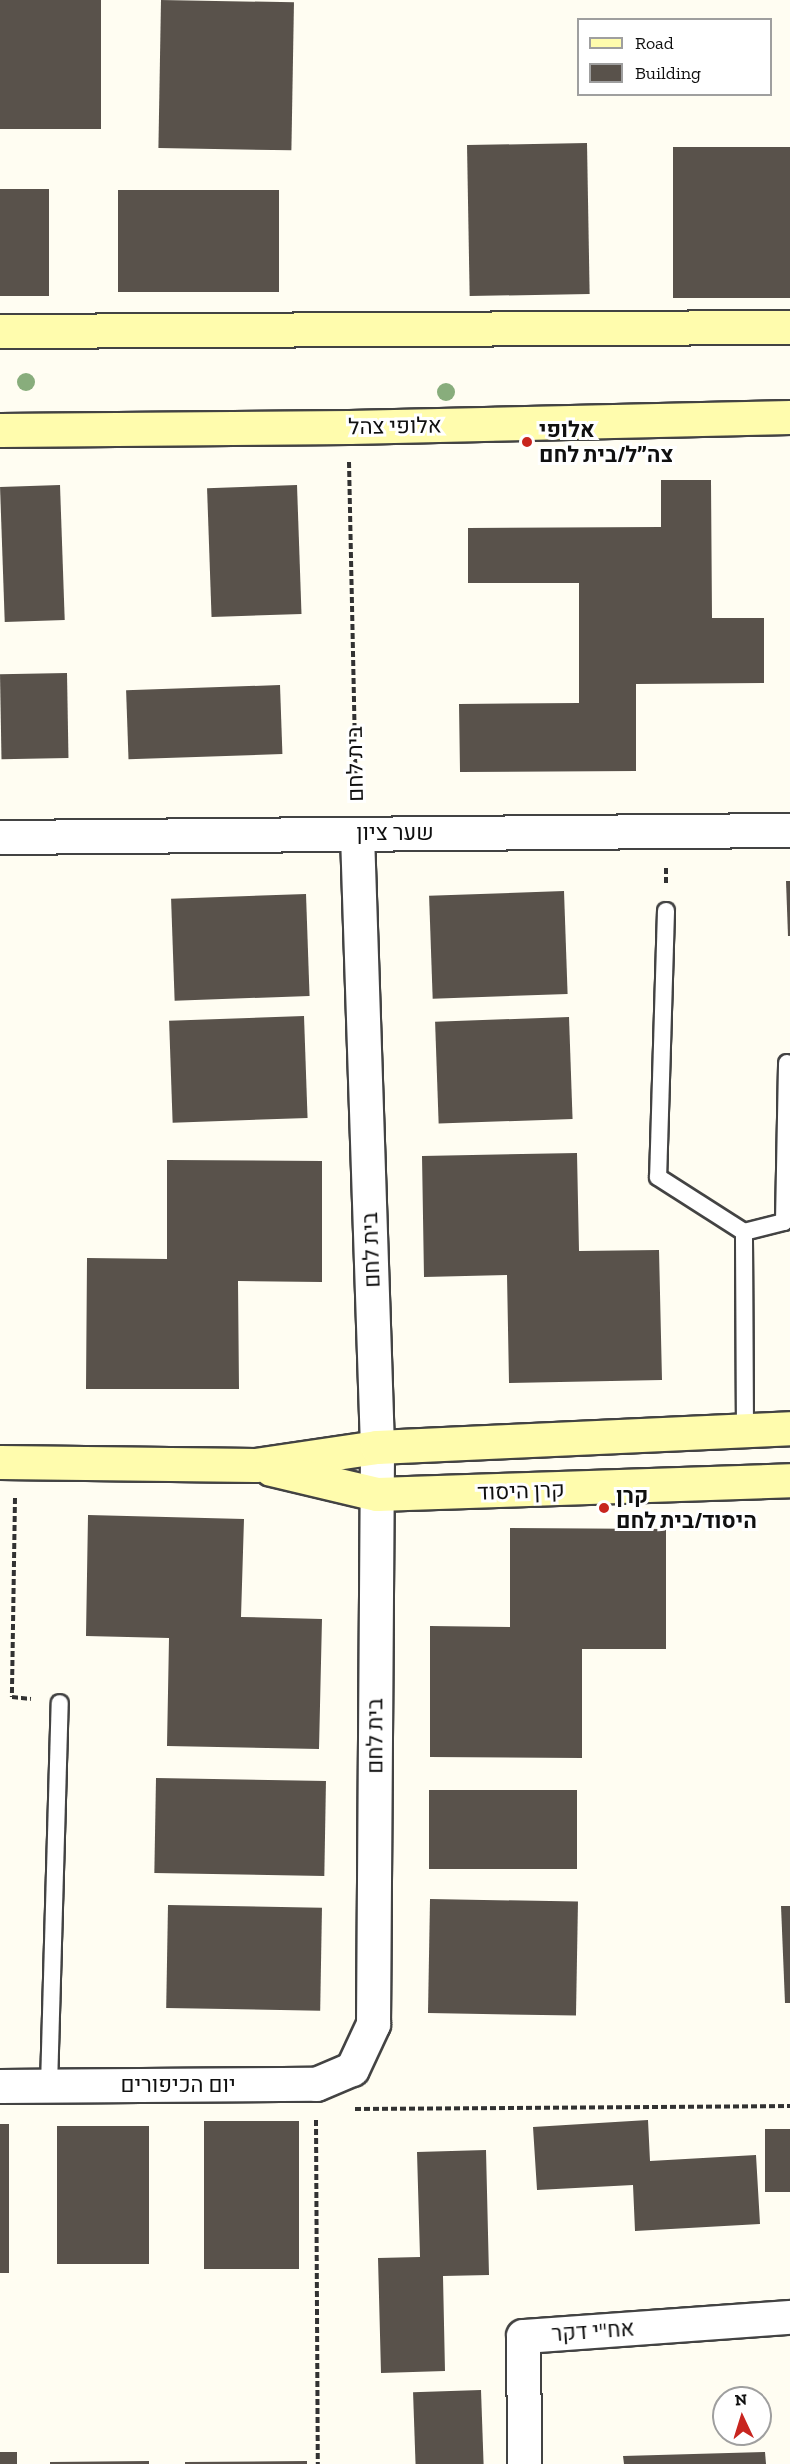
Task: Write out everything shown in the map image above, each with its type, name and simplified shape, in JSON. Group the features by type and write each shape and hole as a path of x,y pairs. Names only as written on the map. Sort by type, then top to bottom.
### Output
{"main road":[{"path":"0,332 790,327"},
{"name":"אלופי צהל","path":"0,430 349,427 790,417"},
{"name":"קרן היסוד","path":"8,1462 255,1465 377,1447 790,1428"},
{"name":"קרן היסוד","path":"255,1465 377,1494 790,1480"}],"street":[{"name":"שער ציון","path":"0,837 790,830"},
{"name":"בית לחם","path":"352,2069 373,2024 377,1494 357,834"},
{"name":"יום הכיפורים","path":"0,2086 315,2084 352,2069"},
{"name":"אח\"י דקר","path":"524,2464 523,2336 790,2317"}],"lane":[{"path":"666,911 658,1177 744,1232 784,1222 788,1063"},
{"path":"744,1232 745,1430"},
{"path":"49,2086 60,1703"}],"path":[{"name":"בית לחם","path":"349,427 357,834"},
{"path":"8,1462 12,1697 60,1703"},
{"path":"315,2084 318,2464"},
{"path":"351,2109 790,2106"}],"building":[{"path":"0,0 101,0 101,129 0,129"},
{"path":"161,0 294,2 291,150 158,148"},
{"path":"587,143 590,294 470,296 467,145"},
{"path":"673,147 790,147 790,298 673,298"},
{"path":"0,189 49,189 49,296 0,296"},
{"path":"118,190 279,190 279,292 118,292"},
{"path":"661,480 711,480 712,618 764,618 764,683 636,684 636,771 460,772 459,704 579,703 579,583 468,583 468,528 661,527"},
{"path":"60,485 65,620 5,622 0,487"},
{"path":"297,485 302,614 212,617 207,488"},
{"path":"67,673 68,758 1,759 0,674"},
{"path":"280,685 282,754 129,759 126,690"},
{"path":"786,881 790,881 790,936 788,936"},
{"path":"564,891 568,994 433,999 429,896"},
{"path":"306,894 310,996 175,1001 171,899"},
{"path":"304,1016 308,1118 173,1123 169,1021"},
{"path":"569,1017 573,1119 439,1124 435,1022"},
{"path":"577,1153 579,1251 659,1250 662,1380 509,1383 507,1275 424,1277 422,1156"},
{"path":"167,1160 322,1161 322,1282 238,1281 239,1389 86,1389 87,1258 167,1259"},
{"path":"88,1515 244,1519 241,1617 322,1619 319,1749 167,1746 169,1638 86,1636"},
{"path":"510,1528 666,1529 666,1649 582,1649 582,1758 430,1757 430,1626 510,1627"},
{"path":"156,1778 326,1781 324,1876 154,1873"},
{"path":"429,1790 577,1790 577,1869 429,1869"},
{"path":"430,1899 578,1902 576,2016 428,2013"},
{"path":"168,1905 322,1908 320,2011 166,2008"},
{"path":"781,1906 790,1906 790,2003 785,2003"},
{"path":"648,2120 650,2161 756,2155 760,2224 635,2231 633,2185 537,2190 533,2127"},
{"path":"204,2121 299,2121 299,2269 204,2269"},
{"path":"0,2124 9,2124 9,2273 0,2273"},
{"path":"57,2126 149,2126 149,2264 57,2264"},
{"path":"765,2129 790,2129 790,2192 765,2192"},
{"path":"486,2150 489,2275 443,2276 445,2371 381,2373 378,2258 420,2257 417,2152"},
{"path":"481,2390 484,2464 416,2464 413,2392"},
{"path":"0,2452 17,2452 17,2464 0,2464"},
{"path":"765,2452 766,2464 624,2464 623,2456"},
{"path":"149,2461 149,2464 50,2464 50,2462"},
{"path":"307,2461 307,2464 185,2464 185,2462"}],"place":[{"name":"אלופי צה״ל/בית לחם","path":"527,442"},
{"name":"קרן היסוד/בית לחם","path":"604,1508"}]}
